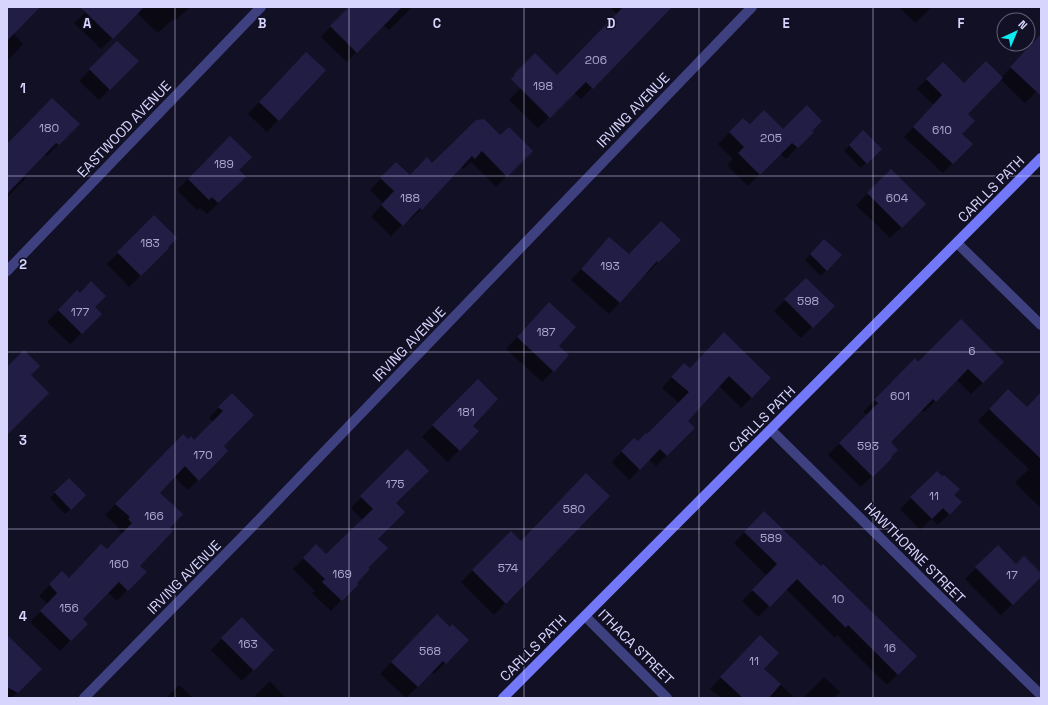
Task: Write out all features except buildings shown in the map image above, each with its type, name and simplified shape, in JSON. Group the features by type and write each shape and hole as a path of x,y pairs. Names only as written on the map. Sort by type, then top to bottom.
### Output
{"street":[{"name":"EASTWOOD AVENUE","path":"7,271 261,7"},
{"name":"IRVING AVENUE","path":"84,698 251,528 752,7"},
{"name":"CARLLS PATH","path":"503,698 1041,158"},
{"path":"957,243 1041,325"},
{"name":"HAWTHORNE STREET","path":"771,430 1041,695"},
{"name":"ITHACA STREET","path":"585,616 667,698"}]}
